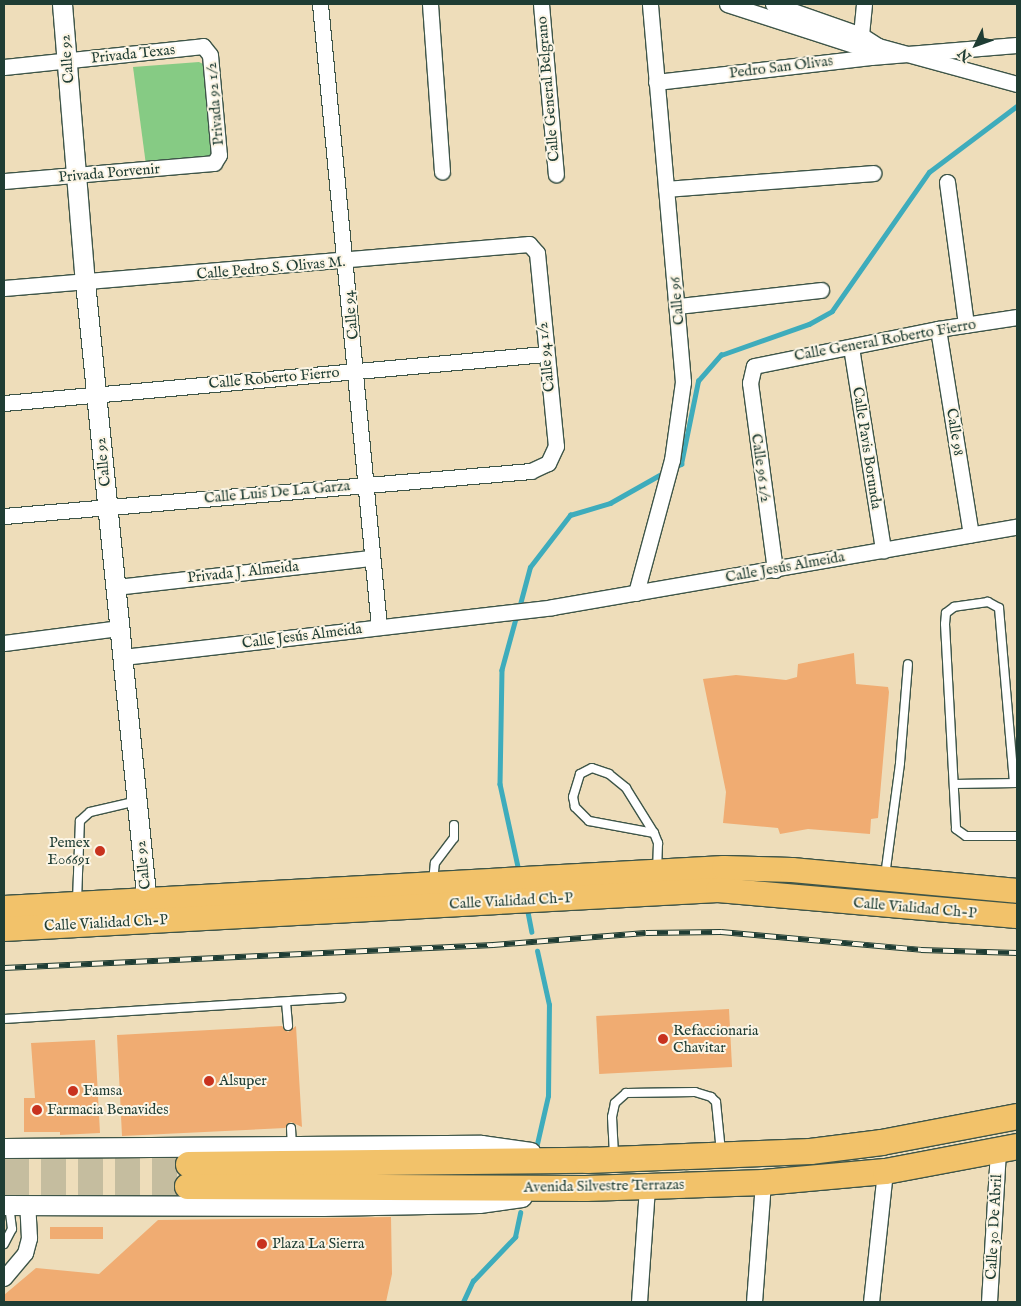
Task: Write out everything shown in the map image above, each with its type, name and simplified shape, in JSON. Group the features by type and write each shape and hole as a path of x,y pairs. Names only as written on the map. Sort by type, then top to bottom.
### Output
{"highway":[{"name":"Avenida Silvestre Terrazas","path":"1008,1149 885,1171 763,1182 647,1187 585,1188 187,1175 810,1151 881,1142 1017,1116"}],"main road":[{"name":"Calle Vialidad Ch-P","path":"4,929 78,915 148,910 654,883 724,868 792,870 883,892 1017,916"},
{"name":"Calle Vialidad Ch-P","path":"883,892 1017,891"},
{"name":"Calle Vialidad Ch-P","path":"4,908 78,915"}],"street":[{"name":"Calle 92","path":"62,4 85,282 148,910"},
{"name":"Calle 94","path":"320,4 367,483 371,558 379,627"},
{"path":"430,4 442,172"},
{"name":"Calle General Belgrano","path":"541,4 556,174"},
{"name":"Calle 96","path":"636,593 680,420 683,382 678,306 650,4"},
{"path":"727,4 859,47 878,46 1017,84"},
{"path":"773,4 859,47"},
{"path":"859,47 864,4"},
{"name":"Pedro San Olivas","path":"656,82 859,47 905,54 1017,45"},
{"name":"Privada Texas","path":"4,67 203,46"},
{"name":"Privada 92 1/2","path":"203,46 210,55 219,155 214,163"},
{"name":"Privada Porvenir","path":"4,181 214,163"},
{"path":"666,189 873,172"},
{"path":"947,182 966,325"},
{"name":"Calle Pedro S. Olivas M.","path":"4,288 345,262 523,243 535,249"},
{"name":"Calle 94 1/2","path":"535,249 556,446 548,463"},
{"path":"678,306 821,290"},
{"name":"Calle General Roberto Fierro","path":"754,366 938,329 1017,317"},
{"name":"Calle 98","path":"938,329 971,534"},
{"name":"Calle Pavis Borunda","path":"851,346 883,550"},
{"name":"Calle Roberto Fierro","path":"4,403 545,354"},
{"name":"Calle 96 1/2","path":"754,366 750,382 775,570"},
{"name":"Calle Luis De La Garza","path":"4,516 367,483 531,471 548,463"},
{"name":"Calle Jesús Almeida","path":"123,657 552,607 1017,527"},
{"name":"Privada J. Almeida","path":"116,586 371,558"},
{"path":"4,643 120,628"},
{"path":"4,1148 292,1137 481,1145 586,1160"},
{"name":"Calle 30 De Abril","path":"989,1302 1008,1149"},
{"path":"871,1302 885,1171"},
{"path":"754,1302 763,1182"},
{"path":"639,1302 647,1187"},
{"path":"4,1278 25,1253 29,1238 13,1205 323,1206 479,1203 585,1188"}],"lane":[{"path":"954,784 1016,783 999,608 988,602 954,607 945,617 954,784 954,819 960,834 976,837 1017,836"},
{"path":"883,892 900,762 908,664"},
{"path":"654,833 589,821 575,807 573,797 580,774 592,768 618,780 654,833 658,843 654,883"},
{"path":"78,915 80,821 90,812 137,801"},
{"path":"434,895 435,863 454,838 454,825"},
{"path":"4,1019 341,998"},
{"path":"286,1002 288,1026"},
{"path":"614,1158 612,1116 615,1103 626,1093 695,1092 711,1097 716,1102 721,1154"},
{"path":"4,1244 12,1229 13,1205"}],"green space":[{"path":"199,62 203,64 214,157 146,165 133,67"}],"building":[{"path":"854,653 856,684 888,687 889,692 878,818 871,819 870,834 808,829 780,834 778,828 723,823 726,792 703,679 736,675 786,680 797,677 798,664"},
{"name":"Refaccionaria Chavitar","path":"729,1009 732,1067 599,1074 596,1016"},
{"name":"Alsuper","path":"282,1026 288,1032 296,1026 302,1127 291,1122 285,1128 122,1136 117,1035"},
{"name":"Famsa","path":"95,1040 100,1133 60,1135 60,1132 24,1132 24,1098 35,1098 31,1043"},
{"name":"Plaza La Sierra","path":"391,1217 392,1274 386,1302 4,1302 4,1295 36,1268 99,1274 158,1220"},
{"path":"50,1227 103,1227 103,1239 50,1239"}],"waterway":[{"path":"674,467 681,464 698,381 721,355 809,324 832,311 929,172 1017,106"},
{"path":"519,608 530,567 570,515 610,503 665,472"},
{"path":"517,615 502,670 500,784 519,871"},
{"path":"528,912 532,932"},
{"path":"537,951 549,1005 548,1096 537,1144"},
{"path":"463,1302 473,1281 515,1237 520,1213"}],"tunnel":[{"path":"4,1163 188,1164"},
{"path":"4,1186 187,1186"}],"railway":[{"path":"4,968 493,945 646,933 721,932 921,950 1017,953"}],"place":[{"name":"Pemex E06691","path":"100,851"},
{"name":"Refaccionaria Chavitar","path":"663,1039"},
{"name":"Alsuper","path":"209,1081"},
{"name":"Famsa","path":"73,1091"},
{"name":"Farmacia Benavides","path":"37,1110"},
{"name":"Plaza La Sierra","path":"262,1244"}]}
